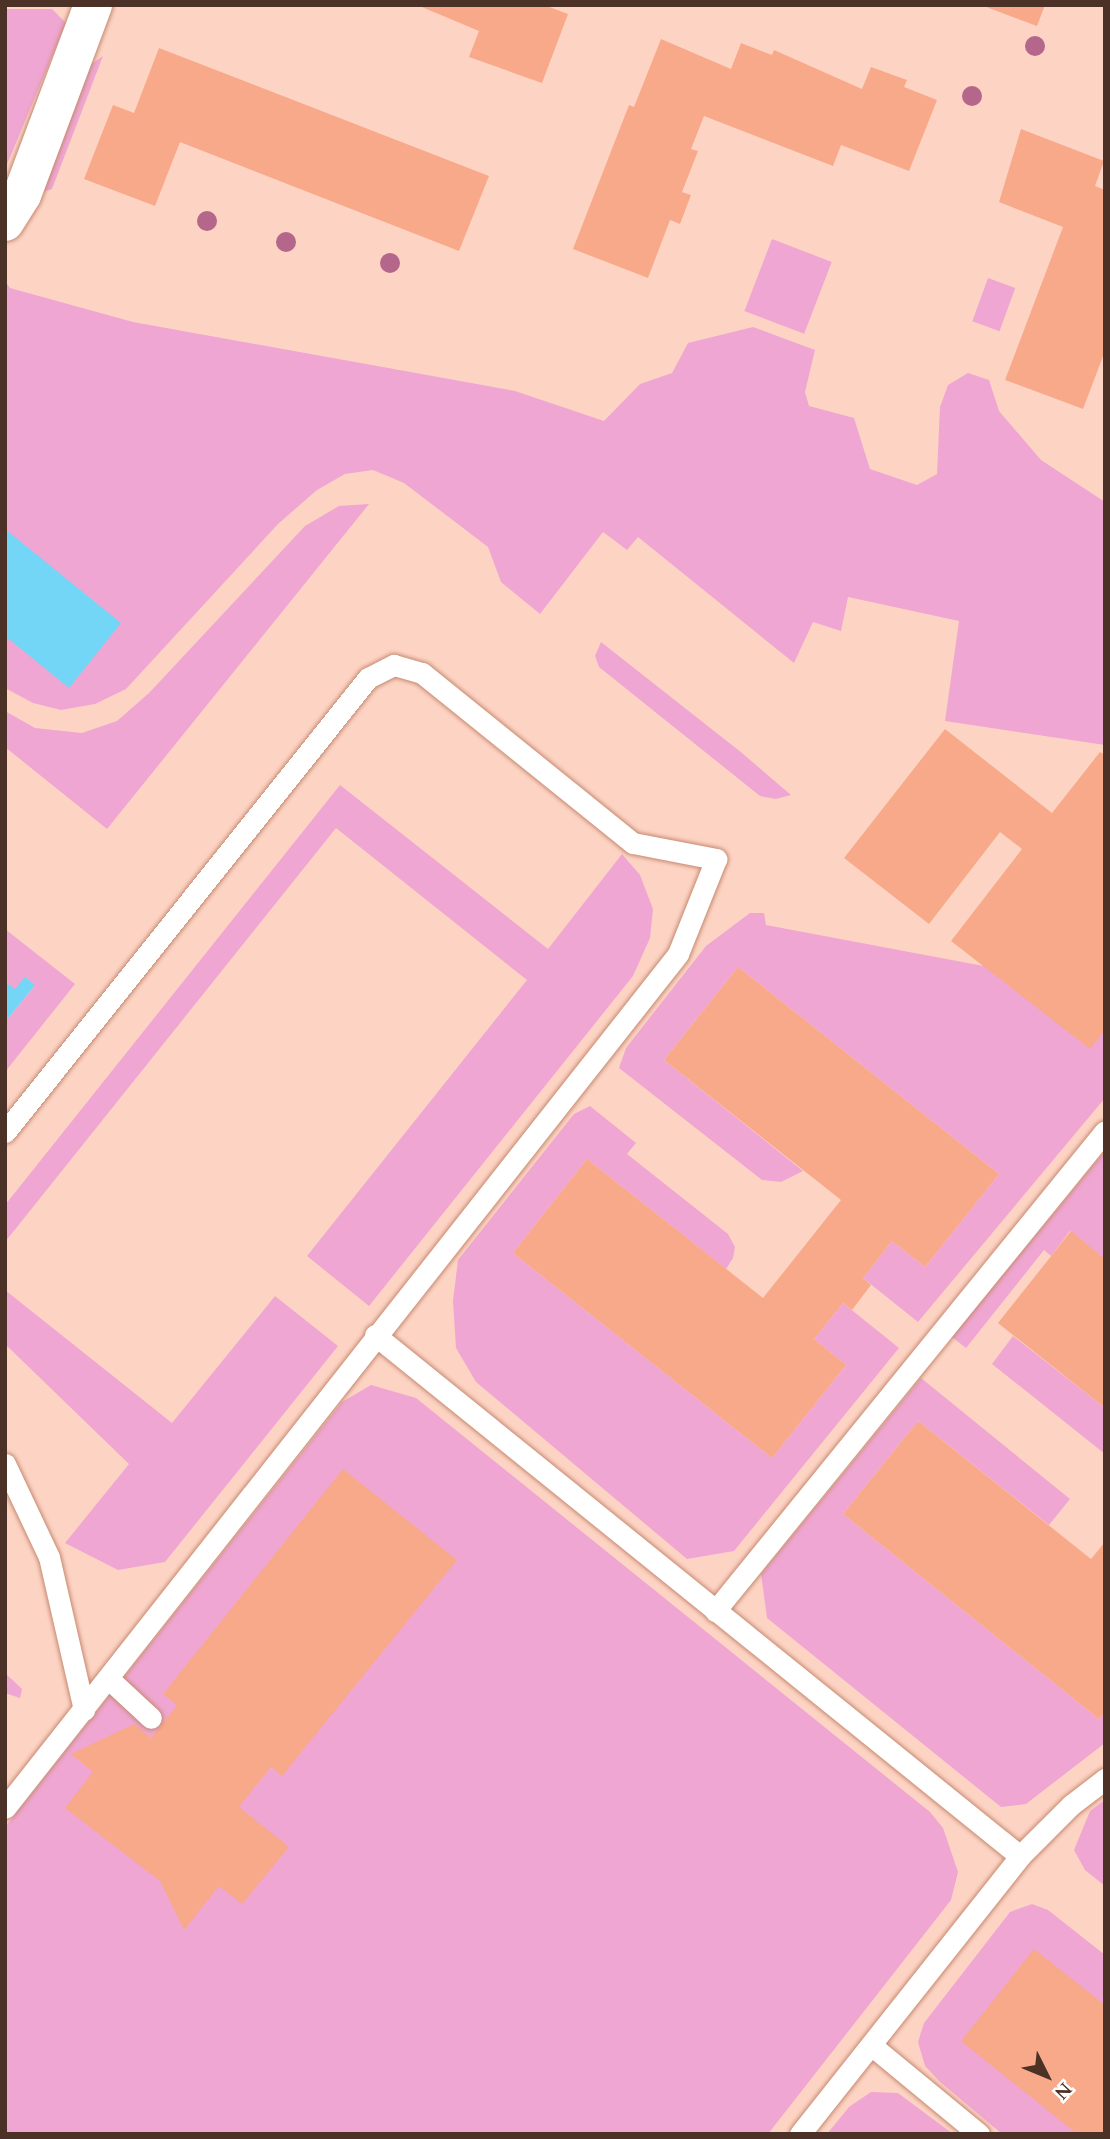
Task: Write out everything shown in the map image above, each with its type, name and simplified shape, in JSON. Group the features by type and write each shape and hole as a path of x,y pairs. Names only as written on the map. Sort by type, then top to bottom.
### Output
{"street":[{"path":"5,222 22,195 93,5"}],"lane":[{"path":"5,1132 368,678 394,665 422,673 633,842 716,859 678,954 374,1335 109,1679 5,1808"},
{"path":"715,1611 1105,1131"},
{"path":"374,1335 1020,1856"},
{"path":"5,1464 49,1557 84,1710"},
{"path":"109,1679 151,1718"},
{"path":"800,2134 1020,1856 1071,1805 1105,1779"},
{"path":"871,2045 979,2134"}],"shaded area":[{"path":"5,9 52,9 66,23 5,169"},
{"path":"103,56 52,189 38,194 90,65"},
{"path":"772,239 832,262 804,334 744,311"},
{"path":"988,278 1015,288 1000,331 972,321"},
{"path":"5,281 10,288 133,322 515,391 604,421 640,384 672,373 688,343 753,327 815,350 805,392 809,406 854,418 870,469 917,485 937,474 940,407 948,385 968,373 989,380 999,411 1041,460 1105,502 1105,745 945,721 959,621 848,597 841,631 813,622 794,663 638,537 627,550 603,532 540,614 501,582 488,547 404,483 373,470 345,474 317,490 278,524 126,689 95,704 61,710 33,703 5,688"},
{"path":"369,504 107,829 5,747 5,711 35,728 82,733 117,721 149,693 305,526 339,506"},
{"path":"601,642 791,795 776,799 760,796 599,667 595,656"},
{"path":"340,785 548,949 622,854 640,875 653,909 650,938 633,976 369,1306 307,1256 527,980 336,828 5,1242 5,1205"},
{"path":"750,913 764,913 766,925 1105,989 1105,1098 918,1322 863,1278 892,1241 925,1267 999,1174 738,967 664,1060 803,1171 781,1182 762,1180 619,1068 626,1048 706,946"},
{"path":"5,929 75,984 5,1072 5,1022 35,985 15,990 5,982"},
{"path":"590,1106 636,1143 627,1154 728,1234 735,1247 733,1258 726,1269 587,1159 513,1253 772,1458 846,1365 814,1339 843,1303 899,1348 734,1551 687,1559 476,1382 456,1348 453,1301 458,1260 574,1114"},
{"path":"1105,1151 1105,1259 1070,1231 1051,1256 1044,1250 966,1348 952,1337"},
{"path":"5,1290 172,1423 275,1296 338,1346 165,1562 118,1570 65,1543 129,1464 5,1344"},
{"path":"1013,1336 1105,1408 1105,1454 992,1364"},
{"path":"921,1378 1070,1499 1049,1525 918,1421 843,1514 1099,1719 1105,1712 1105,1743 1026,1804 1001,1807 767,1618 761,1574"},
{"path":"371,1385 416,1398 930,1812 943,1828 958,1872 951,1900 768,2134 5,2134 5,1827 342,1402"},
{"path":"5,1673 22,1689 20,1698 5,1693"},
{"path":"1105,1800 1105,1886 1085,1870 1074,1850 1090,1811"},
{"path":"1032,1904 1048,1910 1105,1955 1105,2005 1077,2134 1002,2134 925,2066 918,2042 924,2023 1010,1912"},
{"path":"871,2092 898,2093 953,2134 827,2134 849,2107"}],"water":[{"path":"5,529 121,623 69,688 5,636"},
{"path":"25,977 35,985 5,1022 5,982 15,989"}],"building":[{"path":"417,5 544,5 568,14 542,83 469,57 479,31"},
{"path":"981,5 1045,5 1037,26"},
{"path":"661,39 731,69 741,43 772,55 774,50 862,89 871,67 907,80 904,87 937,100 909,171 841,145 833,166 704,116 691,149 698,151 682,192 691,195 680,224 670,220 648,278 573,249 629,105 634,107"},
{"path":"159,48 489,176 459,251 180,142 155,206 84,179 113,105 134,113"},
{"path":"1021,129 1104,161 1095,186 1105,190 1105,351 1083,409 1005,380 1063,227 999,202"},
{"path":"945,729 1052,813 1100,752 1105,755 1105,1030 1090,1049 951,941 1022,849 1000,832 929,924 844,858"},
{"path":"738,967 999,1174 925,1267 892,1241 863,1278 871,1285 852,1310 843,1303 814,1339 846,1365 772,1458 513,1253 587,1159 763,1298 841,1200 664,1060"},
{"path":"1071,1231 1105,1259 1105,1408 998,1323"},
{"path":"918,1421 1091,1559 1105,1542 1105,1712 1099,1719 843,1514"},
{"path":"343,1469 457,1560 282,1776 271,1767 239,1807 289,1847 242,1904 219,1886 184,1930 160,1881 65,1808 93,1772 71,1754 134,1724 151,1738 177,1705 163,1694"},
{"path":"1034,1949 1105,2005 1105,2134 1077,2134 961,2041"}]}
